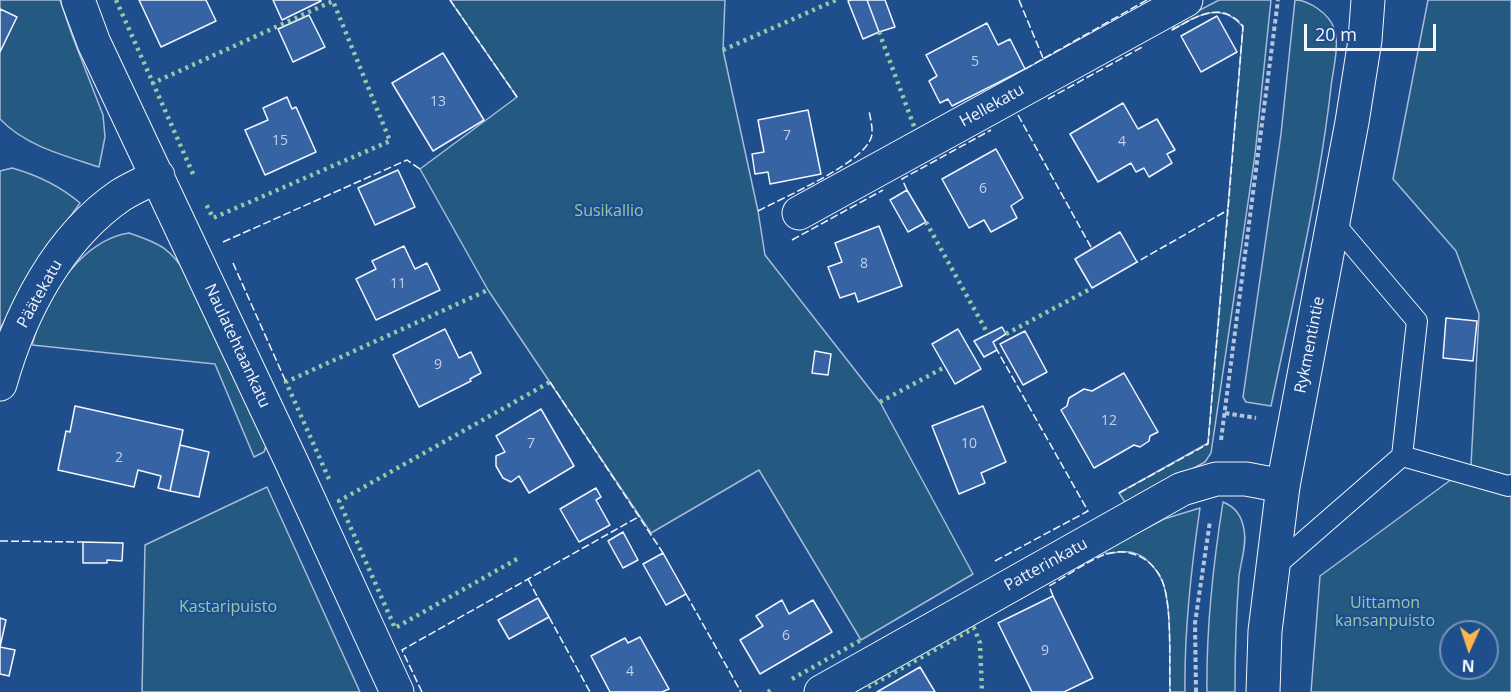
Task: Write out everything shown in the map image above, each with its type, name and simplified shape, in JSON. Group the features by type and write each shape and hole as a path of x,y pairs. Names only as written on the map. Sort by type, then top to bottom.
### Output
{"street":[{"name":"Naulatehtaankatu","path":"78,0 94,43 397,692"},
{"name":"Hellekatu","path":"798,213 1186,0"},
{"name":"Rykmentintie","path":"1263,692 1265,631 1283,486 1362,64 1368,0"},
{"name":"Päätekatu","path":"0,384 8,357 29,308 53,264 83,227 122,195 158,176"},
{"name":"Patterinkatu","path":"821,692 1182,489 1216,479 1246,479 1283,486"}],"lane":[{"path":"1272,569 1402,456 1417,321 1333,222"},
{"path":"1402,456 1511,485"}],"path":[{"path":"1196,692 1195,622 1225,413 1278,0"},
{"path":"1225,413 1266,419"}],"green space":[{"path":"0,0 60,0 103,115 105,137 99,167 34,143 0,119"},
{"name":"Susikallio","path":"450,0 725,0 723,50 758,211 765,255 880,402 973,574 861,640 759,470 651,533 488,290 420,169 517,97"},
{"path":"1219,0 1271,0 1255,155 1211,453 1205,462 1131,502 1125,502 1119,493 1208,443 1243,27 1235,19 1217,12 1200,16 1172,30 1177,22"},
{"path":"1295,0 1312,5 1328,18 1336,35 1336,49 1313,207 1271,406 1246,402 1243,397 1281,134"},
{"name":"Uittamon kansanpuisto","path":"1428,0 1511,0 1511,692 1311,692 1320,576 1471,465 1479,314 1456,251 1393,179"},
{"path":"12,168 48,182 80,203 37,264 0,329 0,171"},
{"path":"129,233 165,249 190,279 267,443 264,452 254,457 215,364 32,345 42,314 51,297 78,261 102,243"},
{"name":"Kastaripuisto","path":"267,487 360,692 142,692 145,545"},
{"path":"1223,502 1238,513 1245,535 1238,591 1235,692 1207,692 1211,597"},
{"path":"1200,508 1189,600 1185,692 1170,692 1168,610 1162,581 1152,566 1139,555 1127,552 1106,554 1105,550 1164,519"}],"building":[{"path":"139,0 206,0 216,21 161,47"},
{"path":"273,0 321,0 321,1 282,20"},
{"path":"867,0 879,32 863,39 848,1"},
{"path":"867,0 885,0 895,27 879,32"},
{"path":"0,9 17,17 0,52"},
{"path":"309,15 325,47 293,62 278,29"},
{"path":"1217,16 1237,52 1201,72 1181,36"},
{"path":"987,23 998,45 1010,39 1025,69 952,106 948,99 940,103 929,81 937,76 926,55"},
{"path":"443,53 484,120 433,151 392,83"},
{"path":"287,97 292,109 296,107 316,152 265,175 245,130 268,120 263,108"},
{"path":"1123,103 1138,129 1157,119 1175,150 1167,154 1172,163 1149,177 1144,168 1136,172 1131,163 1098,182 1070,134"},
{"path":"808,110 821,174 770,184 768,172 755,174 752,154 764,152 758,120"},
{"path":"996,149 1023,198 1011,206 1017,218 991,232 984,220 969,228 942,179"},
{"path":"398,170 415,207 375,225 358,188"},
{"path":"907,190 926,222 908,232 890,200"},
{"path":"879,226 902,286 858,302 855,293 840,298 828,267 842,262 835,243"},
{"path":"1120,232 1137,262 1092,288 1075,259"},
{"path":"404,246 415,269 427,263 440,290 376,320 356,279 376,269 372,261"},
{"path":"1446,318 1477,321 1473,361 1443,358"},
{"path":"1002,327 1006,334 993,342 997,350 984,357 974,341"},
{"path":"445,329 459,358 471,352 481,373 470,379 471,381 419,407 393,355"},
{"path":"958,329 981,369 955,384 932,344"},
{"path":"1025,331 1047,372 1023,385 1000,344"},
{"path":"815,351 831,354 828,375 812,373"},
{"path":"1124,373 1158,432 1150,436 1149,441 1140,447 1134,445 1094,468 1061,410 1067,406 1069,398 1084,389 1092,391"},
{"path":"75,406 183,430 170,491 158,488 161,476 138,470 134,487 58,470 66,431 70,432"},
{"path":"983,406 1006,462 981,473 985,483 959,494 932,426"},
{"path":"541,409 574,466 529,493 519,476 511,482 503,478 496,466 496,456 505,452 496,436"},
{"path":"180,445 209,452 199,497 170,491"},
{"path":"596,488 601,497 596,500 610,525 579,542 560,509"},
{"path":"623,532 638,560 623,568 608,541"},
{"path":"83,542 123,543 122,561 83,563"},
{"path":"663,553 686,594 666,605 643,564"},
{"path":"1053,596 1093,678 1064,692 1032,692 998,623"},
{"path":"538,598 549,617 509,639 498,620"},
{"path":"782,600 789,614 813,600 832,632 760,674 740,640 763,626 756,616"},
{"path":"0,618 6,620 0,647"},
{"path":"640,637 669,689 662,692 610,692 591,656 625,638 628,643"},
{"path":"0,647 15,650 9,676 0,674"},
{"path":"920,667 935,692 877,692"}],"hedge":[{"path":"116,0 153,83"},
{"path":"723,50 836,0"},
{"path":"193,174 153,83 333,1 390,141 213,218 205,202"},
{"path":"879,32 915,129"},
{"path":"926,222 988,334"},
{"path":"1006,334 1092,288"},
{"path":"329,479 286,382 488,290"},
{"path":"880,402 945,367"},
{"path":"517,559 395,628 339,501 550,382"},
{"path":"868,687 974,628 980,643 982,692"},
{"path":"792,679 861,640"}],"fence":[{"path":"450,0 517,97"},
{"path":"1019,0 1043,58"},
{"path":"1025,69 1147,0"},
{"path":"1172,30 1200,16 1217,12 1235,18 1243,26 1228,210"},
{"path":"1048,99 1144,46"},
{"path":"758,211 838,169 865,148 872,135 869,110"},
{"path":"1018,115 1092,249"},
{"path":"907,190 902,179 991,130"},
{"path":"223,242 407,160 420,169"},
{"path":"792,240 883,190"},
{"path":"1119,493 1208,444 1228,210 1137,262"},
{"path":"233,263 286,382"},
{"path":"995,561 1088,511 997,350"},
{"path":"550,382 663,553"},
{"path":"422,692 402,650 640,516"},
{"path":"0,541 83,542"},
{"path":"1053,596 1049,586 1106,554 1125,552 1149,563 1161,577 1167,597 1170,692"},
{"path":"528,579 538,598"},
{"path":"686,594 741,692"},
{"path":"549,617 590,692"}]}
